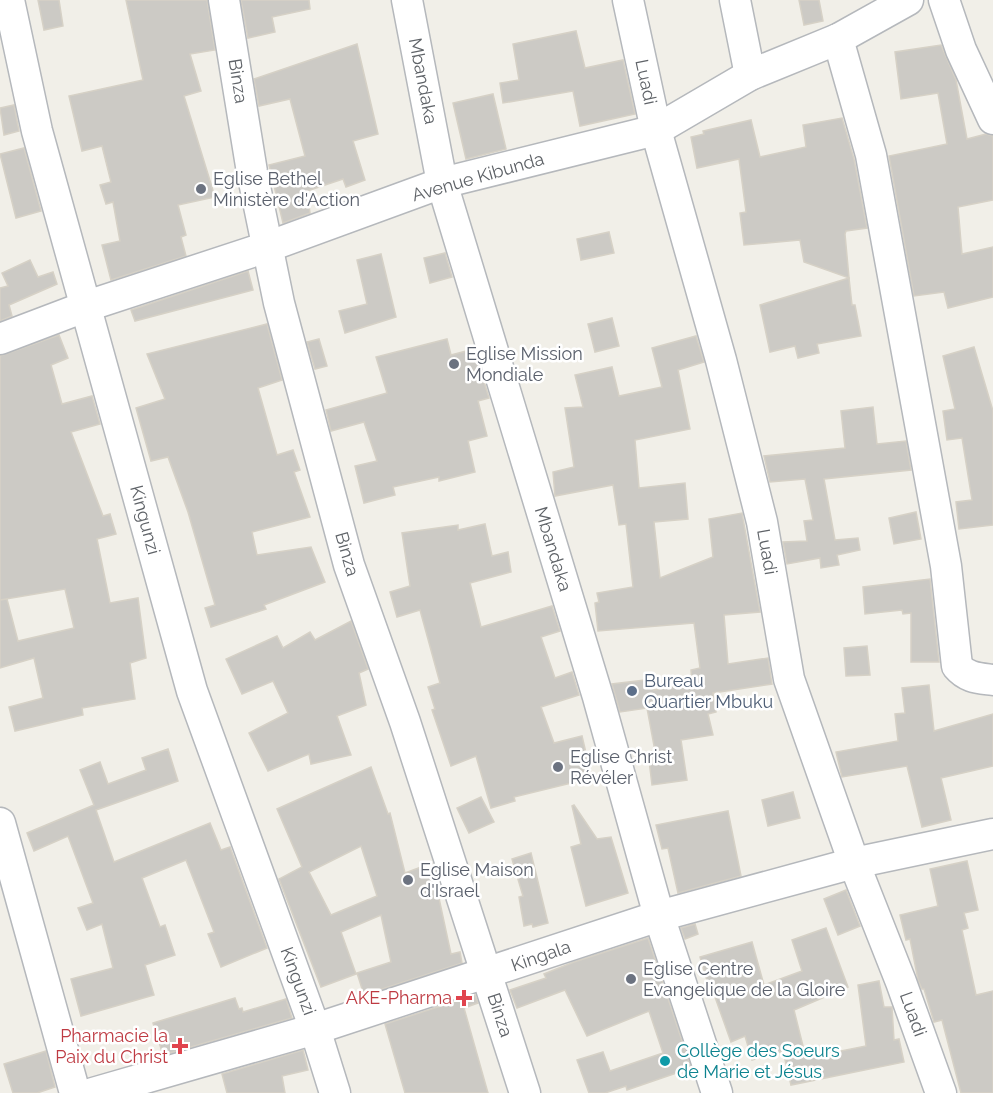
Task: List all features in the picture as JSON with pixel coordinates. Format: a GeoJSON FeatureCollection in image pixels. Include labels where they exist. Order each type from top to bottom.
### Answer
{"type":"FeatureCollection","features":[{"type":"Feature","properties":{"kind":"street","name":"Kingunzi"},"geometry":{"type":"LineString","coordinates":[[9,0],[38,131],[192,691],[315,1029],[335,1093]]}},
{"type":"Feature","properties":{"kind":"street","name":"Binza"},"geometry":{"type":"LineString","coordinates":[[224,0],[267,248],[349,566],[405,722],[525,1093]]}},
{"type":"Feature","properties":{"kind":"street","name":"Mbandaka"},"geometry":{"type":"LineString","coordinates":[[407,0],[442,183],[598,697],[659,916],[717,1093]]}},
{"type":"Feature","properties":{"kind":"street","name":"Luadi"},"geometry":{"type":"LineString","coordinates":[[628,0],[656,130],[721,360],[762,522],[789,679],[854,863],[901,982],[940,1093]]}},
{"type":"Feature","properties":{"kind":"street"},"geometry":{"type":"LineString","coordinates":[[735,0],[750,75]]}},
{"type":"Feature","properties":{"kind":"street","name":"Avenue Kibunda"},"geometry":{"type":"LineString","coordinates":[[0,339],[87,306],[267,248],[442,183],[656,130],[750,75],[838,39],[908,0]]}},
{"type":"Feature","properties":{"kind":"street"},"geometry":{"type":"LineString","coordinates":[[944,0],[961,50],[993,119]]}},
{"type":"Feature","properties":{"kind":"street"},"geometry":{"type":"LineString","coordinates":[[838,39],[873,165],[946,566],[957,666],[963,674],[993,680]]}},
{"type":"Feature","properties":{"kind":"street"},"geometry":{"type":"LineString","coordinates":[[0,823],[75,1093]]}},
{"type":"Feature","properties":{"kind":"street","name":"Kingala"},"geometry":{"type":"LineString","coordinates":[[93,1093],[315,1029],[659,916],[854,863],[993,834]]}},
{"type":"Feature","properties":{"kind":"building"},"geometry":{"type":"Polygon","coordinates":[[[38,0],[59,0],[63,26],[44,30],[38,0]]]}},
{"type":"Feature","properties":{"kind":"building"},"geometry":{"type":"Polygon","coordinates":[[[126,0],[207,0],[215,50],[190,54],[201,91],[184,96],[215,197],[178,205],[186,235],[181,237],[186,256],[111,280],[102,245],[120,241],[113,202],[106,204],[100,185],[111,182],[102,146],[82,151],[69,96],[143,80],[126,0]]]}},
{"type":"Feature","properties":{"kind":"building"},"geometry":{"type":"Polygon","coordinates":[[[241,0],[309,0],[310,9],[272,17],[275,32],[248,38],[241,0]]]}},
{"type":"Feature","properties":{"kind":"building"},"geometry":{"type":"Polygon","coordinates":[[[799,0],[819,0],[823,21],[804,25],[799,0]]]}},
{"type":"Feature","properties":{"kind":"building"},"geometry":{"type":"Polygon","coordinates":[[[576,31],[585,68],[623,60],[635,114],[580,126],[573,91],[503,103],[500,83],[519,80],[513,44],[576,31]]]}},
{"type":"Feature","properties":{"kind":"building"},"geometry":{"type":"Polygon","coordinates":[[[357,44],[378,134],[353,141],[365,180],[346,187],[343,179],[307,191],[310,213],[283,223],[269,165],[305,156],[290,99],[259,106],[254,79],[357,44]]]}},
{"type":"Feature","properties":{"kind":"building"},"geometry":{"type":"Polygon","coordinates":[[[941,45],[956,80],[967,139],[986,134],[993,136],[993,200],[958,207],[962,254],[993,247],[993,297],[948,308],[944,292],[914,296],[889,156],[947,144],[938,93],[901,99],[895,52],[941,45]]]}},
{"type":"Feature","properties":{"kind":"building"},"geometry":{"type":"Polygon","coordinates":[[[493,94],[506,149],[466,159],[453,103],[493,94]]]}},
{"type":"Feature","properties":{"kind":"building"},"geometry":{"type":"Polygon","coordinates":[[[14,105],[19,131],[4,135],[0,108],[14,105]]]}},
{"type":"Feature","properties":{"kind":"building"},"geometry":{"type":"Polygon","coordinates":[[[842,118],[854,159],[867,228],[846,231],[849,278],[804,262],[800,240],[744,245],[740,213],[746,212],[739,159],[697,168],[691,137],[704,134],[703,131],[751,120],[760,157],[806,147],[803,125],[842,118]]]}},
{"type":"Feature","properties":{"kind":"building"},"geometry":{"type":"Polygon","coordinates":[[[24,148],[41,211],[16,218],[0,154],[24,148]]]}},
{"type":"Feature","properties":{"kind":"building"},"geometry":{"type":"Polygon","coordinates":[[[609,232],[614,253],[581,260],[577,239],[609,232]]]}},
{"type":"Feature","properties":{"kind":"building"},"geometry":{"type":"Polygon","coordinates":[[[445,253],[452,277],[430,283],[424,258],[445,253]]]}},
{"type":"Feature","properties":{"kind":"building"},"geometry":{"type":"Polygon","coordinates":[[[381,254],[396,317],[345,333],[339,311],[367,304],[357,260],[381,254]]]}},
{"type":"Feature","properties":{"kind":"building"},"geometry":{"type":"Polygon","coordinates":[[[30,260],[38,277],[53,272],[57,284],[9,305],[12,316],[0,321],[0,288],[8,286],[2,273],[30,260]]]}},
{"type":"Feature","properties":{"kind":"building"},"geometry":{"type":"Polygon","coordinates":[[[248,271],[253,290],[135,321],[131,310],[248,271]]]}},
{"type":"Feature","properties":{"kind":"building"},"geometry":{"type":"Polygon","coordinates":[[[849,278],[852,305],[855,305],[861,336],[817,344],[819,353],[798,358],[795,346],[770,352],[760,305],[849,278]]]}},
{"type":"Feature","properties":{"kind":"building"},"geometry":{"type":"Polygon","coordinates":[[[612,318],[619,346],[595,352],[588,324],[612,318]]]}},
{"type":"Feature","properties":{"kind":"building"},"geometry":{"type":"Polygon","coordinates":[[[267,324],[282,380],[258,388],[277,455],[293,450],[300,470],[294,472],[310,517],[252,532],[257,555],[311,547],[325,582],[264,605],[266,609],[211,627],[205,608],[215,605],[188,512],[168,457],[151,461],[136,408],[165,399],[147,354],[267,324]]]}},
{"type":"Feature","properties":{"kind":"building"},"geometry":{"type":"Polygon","coordinates":[[[59,335],[68,358],[51,365],[62,404],[92,396],[100,424],[71,432],[103,516],[110,514],[116,534],[97,539],[110,603],[138,598],[146,658],[130,663],[135,699],[82,708],[83,715],[15,731],[9,707],[43,698],[34,658],[0,668],[0,356],[59,335]],[[65,589],[0,600],[7,599],[18,641],[74,628],[65,589]]]}},
{"type":"Feature","properties":{"kind":"building"},"geometry":{"type":"Polygon","coordinates":[[[696,336],[704,362],[678,370],[690,429],[635,440],[639,488],[685,483],[688,519],[654,522],[660,578],[713,557],[709,519],[742,513],[760,612],[724,615],[728,664],[768,658],[772,684],[713,693],[716,712],[708,714],[713,735],[681,740],[687,780],[652,785],[648,752],[655,751],[647,708],[620,712],[612,684],[653,679],[654,690],[692,683],[691,670],[700,668],[694,623],[598,631],[595,603],[599,602],[597,593],[633,587],[626,524],[619,525],[613,485],[555,496],[553,472],[574,467],[565,408],[583,407],[575,375],[612,367],[619,396],[662,387],[652,348],[696,336]]]}},
{"type":"Feature","properties":{"kind":"building"},"geometry":{"type":"Polygon","coordinates":[[[319,339],[327,366],[315,369],[307,342],[319,339]]]}},
{"type":"Feature","properties":{"kind":"building"},"geometry":{"type":"Polygon","coordinates":[[[447,339],[451,355],[474,349],[489,398],[478,401],[487,436],[468,441],[475,472],[439,481],[439,477],[393,487],[395,495],[364,503],[355,466],[377,461],[364,422],[331,431],[326,410],[387,393],[376,357],[447,339]]]}},
{"type":"Feature","properties":{"kind":"building"},"geometry":{"type":"Polygon","coordinates":[[[974,347],[993,411],[993,525],[959,529],[956,502],[972,500],[962,438],[947,440],[943,411],[955,409],[943,356],[974,347]]]}},
{"type":"Feature","properties":{"kind":"building"},"geometry":{"type":"Polygon","coordinates":[[[873,407],[877,444],[906,441],[911,470],[824,479],[835,540],[858,538],[860,550],[837,555],[839,565],[821,568],[820,558],[787,564],[783,542],[807,541],[804,521],[813,520],[805,479],[770,482],[764,456],[845,448],[841,411],[873,407]]]}},
{"type":"Feature","properties":{"kind":"building"},"geometry":{"type":"Polygon","coordinates":[[[916,512],[921,539],[894,544],[889,518],[916,512]]]}},
{"type":"Feature","properties":{"kind":"building"},"geometry":{"type":"Polygon","coordinates":[[[485,524],[492,556],[508,552],[511,572],[470,583],[481,627],[552,606],[560,631],[541,637],[555,678],[572,672],[579,695],[541,707],[554,743],[582,736],[592,778],[514,797],[515,801],[491,808],[476,756],[451,766],[432,710],[435,709],[428,687],[440,683],[420,610],[397,617],[390,592],[410,586],[402,533],[458,525],[458,530],[485,524]]]}},
{"type":"Feature","properties":{"kind":"building"},"geometry":{"type":"Polygon","coordinates":[[[930,579],[939,662],[911,662],[911,613],[903,614],[902,610],[865,614],[863,587],[930,579]]]}},
{"type":"Feature","properties":{"kind":"building"},"geometry":{"type":"Polygon","coordinates":[[[351,621],[368,669],[359,673],[366,705],[337,716],[351,755],[311,764],[309,754],[268,771],[249,733],[288,713],[273,681],[242,694],[226,659],[277,636],[283,648],[310,632],[315,640],[351,621]]]}},
{"type":"Feature","properties":{"kind":"building"},"geometry":{"type":"Polygon","coordinates":[[[867,646],[870,675],[846,676],[844,648],[867,646]]]}},
{"type":"Feature","properties":{"kind":"building"},"geometry":{"type":"Polygon","coordinates":[[[929,685],[934,731],[993,714],[993,766],[941,778],[951,820],[922,827],[907,766],[842,777],[836,752],[898,741],[895,714],[905,713],[902,688],[929,685]]]}},
{"type":"Feature","properties":{"kind":"building"},"geometry":{"type":"Polygon","coordinates":[[[168,749],[178,781],[96,810],[114,862],[210,823],[221,850],[230,847],[267,948],[221,967],[208,934],[214,932],[186,860],[142,878],[160,927],[165,925],[175,955],[145,965],[154,995],[81,1016],[71,979],[113,968],[102,924],[87,930],[78,908],[93,903],[68,836],[34,851],[27,833],[94,805],[80,770],[100,762],[108,784],[146,770],[142,758],[168,749]]]}},
{"type":"Feature","properties":{"kind":"building"},"geometry":{"type":"Polygon","coordinates":[[[371,767],[388,814],[390,813],[405,873],[432,863],[441,888],[437,889],[451,954],[460,952],[462,963],[364,995],[357,973],[391,962],[381,915],[341,932],[356,974],[321,987],[279,879],[302,867],[277,809],[371,767]],[[361,846],[309,872],[331,915],[377,896],[361,846]]]}},
{"type":"Feature","properties":{"kind":"building"},"geometry":{"type":"Polygon","coordinates":[[[793,792],[800,818],[768,826],[762,800],[793,792]]]}},
{"type":"Feature","properties":{"kind":"building"},"geometry":{"type":"Polygon","coordinates":[[[481,797],[494,822],[469,833],[457,808],[481,797]]]}},
{"type":"Feature","properties":{"kind":"building"},"geometry":{"type":"Polygon","coordinates":[[[574,805],[597,839],[611,837],[628,893],[586,906],[571,847],[581,844],[572,806],[574,805]]]}},
{"type":"Feature","properties":{"kind":"building"},"geometry":{"type":"Polygon","coordinates":[[[728,811],[741,876],[678,893],[668,848],[662,849],[656,825],[728,811]]]}},
{"type":"Feature","properties":{"kind":"building"},"geometry":{"type":"Polygon","coordinates":[[[531,853],[548,923],[533,927],[532,924],[524,926],[519,897],[523,896],[512,859],[531,853]]]}},
{"type":"Feature","properties":{"kind":"building"},"geometry":{"type":"Polygon","coordinates":[[[967,861],[978,910],[964,913],[968,928],[962,930],[976,995],[993,991],[993,1093],[961,1093],[942,1020],[934,1022],[924,989],[918,980],[910,939],[906,940],[900,915],[938,906],[930,869],[967,861]]]}},
{"type":"Feature","properties":{"kind":"building"},"geometry":{"type":"Polygon","coordinates":[[[846,890],[860,926],[838,935],[824,899],[846,890]]]}},
{"type":"Feature","properties":{"kind":"building"},"geometry":{"type":"Polygon","coordinates":[[[695,924],[698,934],[685,939],[681,928],[695,924]]]}},
{"type":"Feature","properties":{"kind":"building"},"geometry":{"type":"Polygon","coordinates":[[[826,928],[848,987],[794,1010],[806,1058],[866,1046],[858,985],[879,981],[884,1007],[892,1007],[894,1040],[899,1039],[904,1062],[791,1085],[783,1051],[752,1060],[745,1036],[731,1042],[700,957],[752,942],[764,985],[802,971],[792,940],[826,928]]]}},
{"type":"Feature","properties":{"kind":"building"},"geometry":{"type":"Polygon","coordinates":[[[648,938],[691,1068],[627,1090],[626,1086],[605,1093],[589,1093],[577,1060],[603,1052],[610,1071],[663,1053],[649,1011],[587,1036],[565,990],[517,1008],[510,990],[546,978],[544,974],[574,962],[648,938]]]}},
{"type":"Feature","properties":{"kind":"building"},"geometry":{"type":"Polygon","coordinates":[[[475,995],[478,1003],[464,1008],[488,1093],[405,1093],[385,1024],[475,995]]]}},
{"type":"Feature","properties":{"kind":"building"},"geometry":{"type":"Polygon","coordinates":[[[235,998],[239,1009],[242,1008],[243,1012],[286,999],[292,1018],[163,1055],[153,1023],[235,998]]]}},
{"type":"Feature","properties":{"kind":"building"},"geometry":{"type":"Polygon","coordinates":[[[303,1050],[308,1070],[282,1076],[285,1093],[227,1093],[222,1074],[303,1050]]]}},
{"type":"Feature","properties":{"kind":"building"},"geometry":{"type":"Polygon","coordinates":[[[46,1051],[55,1087],[37,1093],[13,1093],[4,1064],[46,1051]]]}},
{"type":"Feature","properties":{"kind":"place","name":"Eglise Bethel Ministère d'Action"},"geometry":{"type":"Point","coordinates":[201,189]}},
{"type":"Feature","properties":{"kind":"place","name":"Eglise Mission Mondiale"},"geometry":{"type":"Point","coordinates":[454,364]}},
{"type":"Feature","properties":{"kind":"place","name":"Bureau Quartier Mbuku"},"geometry":{"type":"Point","coordinates":[632,691]}},
{"type":"Feature","properties":{"kind":"place","name":"Eglise Christ Révéler"},"geometry":{"type":"Point","coordinates":[558,767]}},
{"type":"Feature","properties":{"kind":"place","name":"Eglise Maison d'Israel"},"geometry":{"type":"Point","coordinates":[408,880]}},
{"type":"Feature","properties":{"kind":"place","name":"Eglise Centre Evangelique de la Gloire"},"geometry":{"type":"Point","coordinates":[631,979]}},
{"type":"Feature","properties":{"kind":"place","name":"AKE-Pharma"},"geometry":{"type":"Point","coordinates":[464,998]}},
{"type":"Feature","properties":{"kind":"place","name":"Pharmacie la Paix du Christ"},"geometry":{"type":"Point","coordinates":[180,1046]}},
{"type":"Feature","properties":{"kind":"place","name":"Collège des Soeurs de Marie et Jésus"},"geometry":{"type":"Point","coordinates":[665,1061]}}]}
